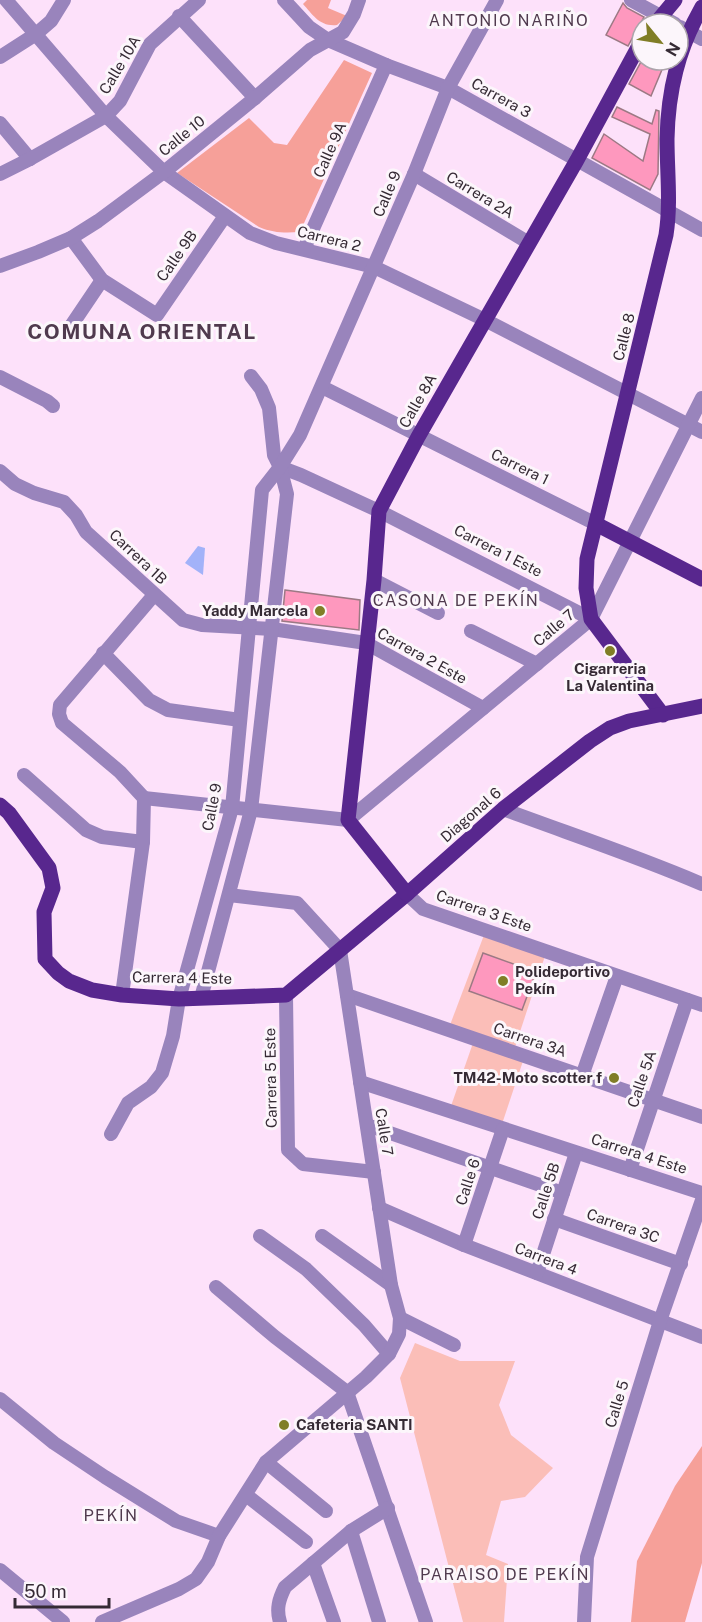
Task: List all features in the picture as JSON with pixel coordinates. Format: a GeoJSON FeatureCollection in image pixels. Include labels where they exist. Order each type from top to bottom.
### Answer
{"type":"FeatureCollection","features":[{"type":"Feature","properties":{"kind":"main road"},"geometry":{"type":"LineString","coordinates":[[665,12],[675,0]]}},
{"type":"Feature","properties":{"kind":"main road","name":"Calle 8"},"geometry":{"type":"LineString","coordinates":[[690,24],[702,7]]}},
{"type":"Feature","properties":{"kind":"main road","name":"Calle 8A"},"geometry":{"type":"LineString","coordinates":[[348,820],[380,511],[418,436],[577,160],[630,62]]}},
{"type":"Feature","properties":{"kind":"main road","name":"Calle 8"},"geometry":{"type":"LineString","coordinates":[[591,619],[586,588],[587,559],[670,212],[667,140],[670,96],[675,72]]}},
{"type":"Feature","properties":{"kind":"main road","name":"Carrera 1"},"geometry":{"type":"LineString","coordinates":[[596,524],[702,579]]}},
{"type":"Feature","properties":{"kind":"main road","name":"Carrera 1 Este"},"geometry":{"type":"LineString","coordinates":[[591,619],[663,715]]}},
{"type":"Feature","properties":{"kind":"main road","name":"Diagonal 6"},"geometry":{"type":"LineString","coordinates":[[286,995],[407,894],[503,809],[590,741],[610,728],[629,721],[702,706]]}},
{"type":"Feature","properties":{"kind":"main road","name":"Carrera 4 Este"},"geometry":{"type":"LineString","coordinates":[[0,805],[9,813],[49,868],[53,888],[44,912],[45,959],[69,981],[92,990],[122,995],[179,999],[286,995]]}},
{"type":"Feature","properties":{"kind":"main road","name":"Carrera 3 Este"},"geometry":{"type":"LineString","coordinates":[[348,820],[407,894]]}},
{"type":"Feature","properties":{"kind":"street","name":"Carrera 2"},"geometry":{"type":"LineString","coordinates":[[6,0],[106,116],[164,172],[250,233],[276,243],[374,267],[485,320],[702,432]]}},
{"type":"Feature","properties":{"kind":"street"},"geometry":{"type":"LineString","coordinates":[[0,57],[36,34],[51,21],[64,0]]}},
{"type":"Feature","properties":{"kind":"street","name":"Calle 10A"},"geometry":{"type":"LineString","coordinates":[[0,174],[106,116],[120,100],[150,44],[199,0]]}},
{"type":"Feature","properties":{"kind":"street","name":"Carrera 3"},"geometry":{"type":"LineString","coordinates":[[284,0],[309,27],[328,40],[448,88],[702,230]]}},
{"type":"Feature","properties":{"kind":"street","name":"Calle 10"},"geometry":{"type":"LineString","coordinates":[[0,266],[71,238],[98,221],[164,172],[310,50],[343,32],[359,0]]}},
{"type":"Feature","properties":{"kind":"street","name":"Calle 9"},"geometry":{"type":"LineString","coordinates":[[111,1134],[128,1103],[151,1087],[162,1073],[173,1036],[179,999],[232,808],[262,490],[300,435],[414,174],[448,88],[497,0]]}},
{"type":"Feature","properties":{"kind":"street"},"geometry":{"type":"LineString","coordinates":[[631,0],[647,12]]}},
{"type":"Feature","properties":{"kind":"street"},"geometry":{"type":"LineString","coordinates":[[179,16],[255,98]]}},
{"type":"Feature","properties":{"kind":"street","name":"Calle 9A"},"geometry":{"type":"LineString","coordinates":[[304,249],[386,65]]}},
{"type":"Feature","properties":{"kind":"street"},"geometry":{"type":"LineString","coordinates":[[0,123],[30,159]]}},
{"type":"Feature","properties":{"kind":"street","name":"Carrera 2A"},"geometry":{"type":"LineString","coordinates":[[414,174],[529,243]]}},
{"type":"Feature","properties":{"kind":"street","name":"Calle 9B"},"geometry":{"type":"LineString","coordinates":[[102,280],[157,315],[225,216]]}},
{"type":"Feature","properties":{"kind":"street"},"geometry":{"type":"LineString","coordinates":[[71,238],[102,280],[71,326]]}},
{"type":"Feature","properties":{"kind":"street"},"geometry":{"type":"LineString","coordinates":[[201,998],[252,810],[287,494],[280,467],[274,455],[269,408],[261,389],[251,376]]}},
{"type":"Feature","properties":{"kind":"street"},"geometry":{"type":"LineString","coordinates":[[0,377],[53,406]]}},
{"type":"Feature","properties":{"kind":"street","name":"Carrera 1"},"geometry":{"type":"LineString","coordinates":[[322,387],[596,524]]}},
{"type":"Feature","properties":{"kind":"street","name":"Calle 7"},"geometry":{"type":"LineString","coordinates":[[348,820],[591,619],[702,398]]}},
{"type":"Feature","properties":{"kind":"street","name":"Carrera 1 Este"},"geometry":{"type":"LineString","coordinates":[[280,467],[380,511],[591,619]]}},
{"type":"Feature","properties":{"kind":"street","name":"Carrera 1B"},"geometry":{"type":"LineString","coordinates":[[0,471],[15,484],[34,493],[64,502],[76,515],[86,532],[183,620],[202,626],[272,629]]}},
{"type":"Feature","properties":{"kind":"street"},"geometry":{"type":"LineString","coordinates":[[374,580],[438,613]]}},
{"type":"Feature","properties":{"kind":"street"},"geometry":{"type":"LineString","coordinates":[[154,595],[60,705],[59,714],[62,723],[120,772],[144,798],[348,820]]}},
{"type":"Feature","properties":{"kind":"street","name":"Carrera 2 Este"},"geometry":{"type":"LineString","coordinates":[[272,629],[366,643],[483,708]]}},
{"type":"Feature","properties":{"kind":"street"},"geometry":{"type":"LineString","coordinates":[[471,631],[537,664]]}},
{"type":"Feature","properties":{"kind":"street"},"geometry":{"type":"LineString","coordinates":[[103,654],[149,700],[168,710],[240,720]]}},
{"type":"Feature","properties":{"kind":"street"},"geometry":{"type":"LineString","coordinates":[[24,775],[86,830],[102,837],[143,842]]}},
{"type":"Feature","properties":{"kind":"street"},"geometry":{"type":"LineString","coordinates":[[122,995],[143,842],[144,798]]}},
{"type":"Feature","properties":{"kind":"street"},"geometry":{"type":"LineString","coordinates":[[503,809],[611,850],[651,862],[702,884]]}},
{"type":"Feature","properties":{"kind":"street","name":"Carrera 3 Este"},"geometry":{"type":"LineString","coordinates":[[407,894],[423,909],[702,1005]]}},
{"type":"Feature","properties":{"kind":"street"},"geometry":{"type":"LineString","coordinates":[[229,895],[297,903],[339,950]]}},
{"type":"Feature","properties":{"kind":"street","name":"Calle 7"},"geometry":{"type":"LineString","coordinates":[[339,950],[391,1285],[400,1318]]}},
{"type":"Feature","properties":{"kind":"street"},"geometry":{"type":"LineString","coordinates":[[582,1076],[617,976]]}},
{"type":"Feature","properties":{"kind":"street","name":"Carrera 5 Este"},"geometry":{"type":"LineString","coordinates":[[286,995],[288,1150],[295,1159],[303,1164],[374,1172]]}},
{"type":"Feature","properties":{"kind":"street","name":"Carrera 3A"},"geometry":{"type":"LineString","coordinates":[[346,995],[702,1117]]}},
{"type":"Feature","properties":{"kind":"street","name":"Calle 5A"},"geometry":{"type":"LineString","coordinates":[[630,1170],[687,1000]]}},
{"type":"Feature","properties":{"kind":"street","name":"Carrera 4 Este"},"geometry":{"type":"LineString","coordinates":[[360,1082],[702,1193]]}},
{"type":"Feature","properties":{"kind":"street"},"geometry":{"type":"LineString","coordinates":[[367,1125],[563,1193]]}},
{"type":"Feature","properties":{"kind":"street","name":"Calle 6"},"geometry":{"type":"LineString","coordinates":[[464,1245],[503,1129]]}},
{"type":"Feature","properties":{"kind":"street","name":"Calle 5B"},"geometry":{"type":"LineString","coordinates":[[537,1273],[576,1153]]}},
{"type":"Feature","properties":{"kind":"street","name":"Calle 5"},"geometry":{"type":"LineString","coordinates":[[584,1622],[587,1557],[660,1321],[681,1264],[696,1238],[702,1200]]}},
{"type":"Feature","properties":{"kind":"street","name":"Carrera 4"},"geometry":{"type":"LineString","coordinates":[[379,1208],[464,1245],[702,1337]]}},
{"type":"Feature","properties":{"kind":"street","name":"Carrera 3C"},"geometry":{"type":"LineString","coordinates":[[554,1219],[681,1264]]}},
{"type":"Feature","properties":{"kind":"street"},"geometry":{"type":"LineString","coordinates":[[260,1236],[306,1269],[389,1354]]}},
{"type":"Feature","properties":{"kind":"street"},"geometry":{"type":"LineString","coordinates":[[322,1236],[391,1285]]}},
{"type":"Feature","properties":{"kind":"street"},"geometry":{"type":"LineString","coordinates":[[216,1287],[275,1337],[347,1392],[426,1622]]}},
{"type":"Feature","properties":{"kind":"street"},"geometry":{"type":"LineString","coordinates":[[102,1622],[179,1589],[196,1579],[208,1563],[219,1536],[266,1462],[389,1354],[399,1334],[400,1318],[454,1346]]}},
{"type":"Feature","properties":{"kind":"street"},"geometry":{"type":"LineString","coordinates":[[0,1399],[54,1443],[176,1521],[219,1536]]}},
{"type":"Feature","properties":{"kind":"street"},"geometry":{"type":"LineString","coordinates":[[266,1462],[326,1510]]}},
{"type":"Feature","properties":{"kind":"street"},"geometry":{"type":"LineString","coordinates":[[246,1495],[306,1542]]}},
{"type":"Feature","properties":{"kind":"street"},"geometry":{"type":"LineString","coordinates":[[280,1622],[277,1613],[278,1606],[285,1587],[351,1531],[388,1508]]}},
{"type":"Feature","properties":{"kind":"street"},"geometry":{"type":"LineString","coordinates":[[351,1531],[380,1622]]}},
{"type":"Feature","properties":{"kind":"street"},"geometry":{"type":"LineString","coordinates":[[313,1563],[334,1622]]}},
{"type":"Feature","properties":{"kind":"street"},"geometry":{"type":"LineString","coordinates":[[0,1570],[63,1622]]}},
{"type":"Feature","properties":{"kind":"shaded area"},"geometry":{"type":"Polygon","coordinates":[[[307,0],[331,0],[328,8],[347,16],[337,25],[321,22],[303,4],[307,0]]]}},
{"type":"Feature","properties":{"kind":"shaded area"},"geometry":{"type":"Polygon","coordinates":[[[344,60],[372,73],[300,232],[279,232],[259,227],[177,173],[249,118],[274,143],[287,145],[344,60]]]}},
{"type":"Feature","properties":{"kind":"shaded area"},"geometry":{"type":"Polygon","coordinates":[[[484,935],[545,956],[515,1047],[450,1025],[484,935]]]}},
{"type":"Feature","properties":{"kind":"shaded area"},"geometry":{"type":"Polygon","coordinates":[[[473,1043],[523,1061],[502,1124],[451,1106],[473,1043]]]}},
{"type":"Feature","properties":{"kind":"shaded area"},"geometry":{"type":"Polygon","coordinates":[[[415,1343],[460,1361],[515,1361],[499,1405],[511,1435],[553,1468],[525,1497],[501,1501],[486,1555],[508,1564],[504,1622],[463,1622],[400,1378],[415,1343]]]}},
{"type":"Feature","properties":{"kind":"shaded area"},"geometry":{"type":"Polygon","coordinates":[[[702,1446],[702,1563],[685,1622],[631,1622],[637,1561],[675,1486],[702,1446]]]}},
{"type":"Feature","properties":{"kind":"water"},"geometry":{"type":"Polygon","coordinates":[[[198,546],[205,548],[203,575],[185,563],[198,546]]]}},
{"type":"Feature","properties":{"kind":"building"},"geometry":{"type":"Polygon","coordinates":[[[623,3],[635,12],[630,12],[628,46],[606,35],[623,3]]]}},
{"type":"Feature","properties":{"kind":"building"},"geometry":{"type":"Polygon","coordinates":[[[636,72],[661,72],[651,96],[629,84],[636,72]]]}},
{"type":"Feature","properties":{"kind":"building"},"geometry":{"type":"Polygon","coordinates":[[[617,107],[652,124],[656,110],[659,111],[658,174],[650,190],[592,158],[604,134],[643,161],[650,134],[612,117],[617,107]]]}},
{"type":"Feature","properties":{"kind":"building","name":"Yaddy Marcela"},"geometry":{"type":"Polygon","coordinates":[[[285,590],[360,600],[359,630],[282,621],[285,590]]]}},
{"type":"Feature","properties":{"kind":"building","name":"Polideportivo Pekín"},"geometry":{"type":"Polygon","coordinates":[[[483,953],[536,972],[522,1010],[469,991],[483,953]]]}},
{"type":"Feature","properties":{"kind":"place","name":"Yaddy Marcela"},"geometry":{"type":"Point","coordinates":[320,611]}},
{"type":"Feature","properties":{"kind":"place","name":"Cigarreria La Valentina"},"geometry":{"type":"Point","coordinates":[610,651]}},
{"type":"Feature","properties":{"kind":"place","name":"Polideportivo Pekín"},"geometry":{"type":"Point","coordinates":[503,981]}},
{"type":"Feature","properties":{"kind":"place","name":"TM42-Moto scotter f"},"geometry":{"type":"Point","coordinates":[614,1078]}},
{"type":"Feature","properties":{"kind":"place","name":"Cafeteria SANTI"},"geometry":{"type":"Point","coordinates":[284,1425]}},
{"type":"Feature","properties":{"kind":"district","name":"ANTONIO NARIÑO"},"geometry":{"type":"Point","coordinates":[509,20]}},
{"type":"Feature","properties":{"kind":"district","name":"COMUNA ORIENTAL"},"geometry":{"type":"Point","coordinates":[142,332]}},
{"type":"Feature","properties":{"kind":"district","name":"CASONA DE PEKÍN"},"geometry":{"type":"Point","coordinates":[456,600]}},
{"type":"Feature","properties":{"kind":"district","name":"PEKÍN"},"geometry":{"type":"Point","coordinates":[111,1515]}},
{"type":"Feature","properties":{"kind":"district","name":"PARAISO DE PEKÍN"},"geometry":{"type":"Point","coordinates":[505,1574]}}]}
